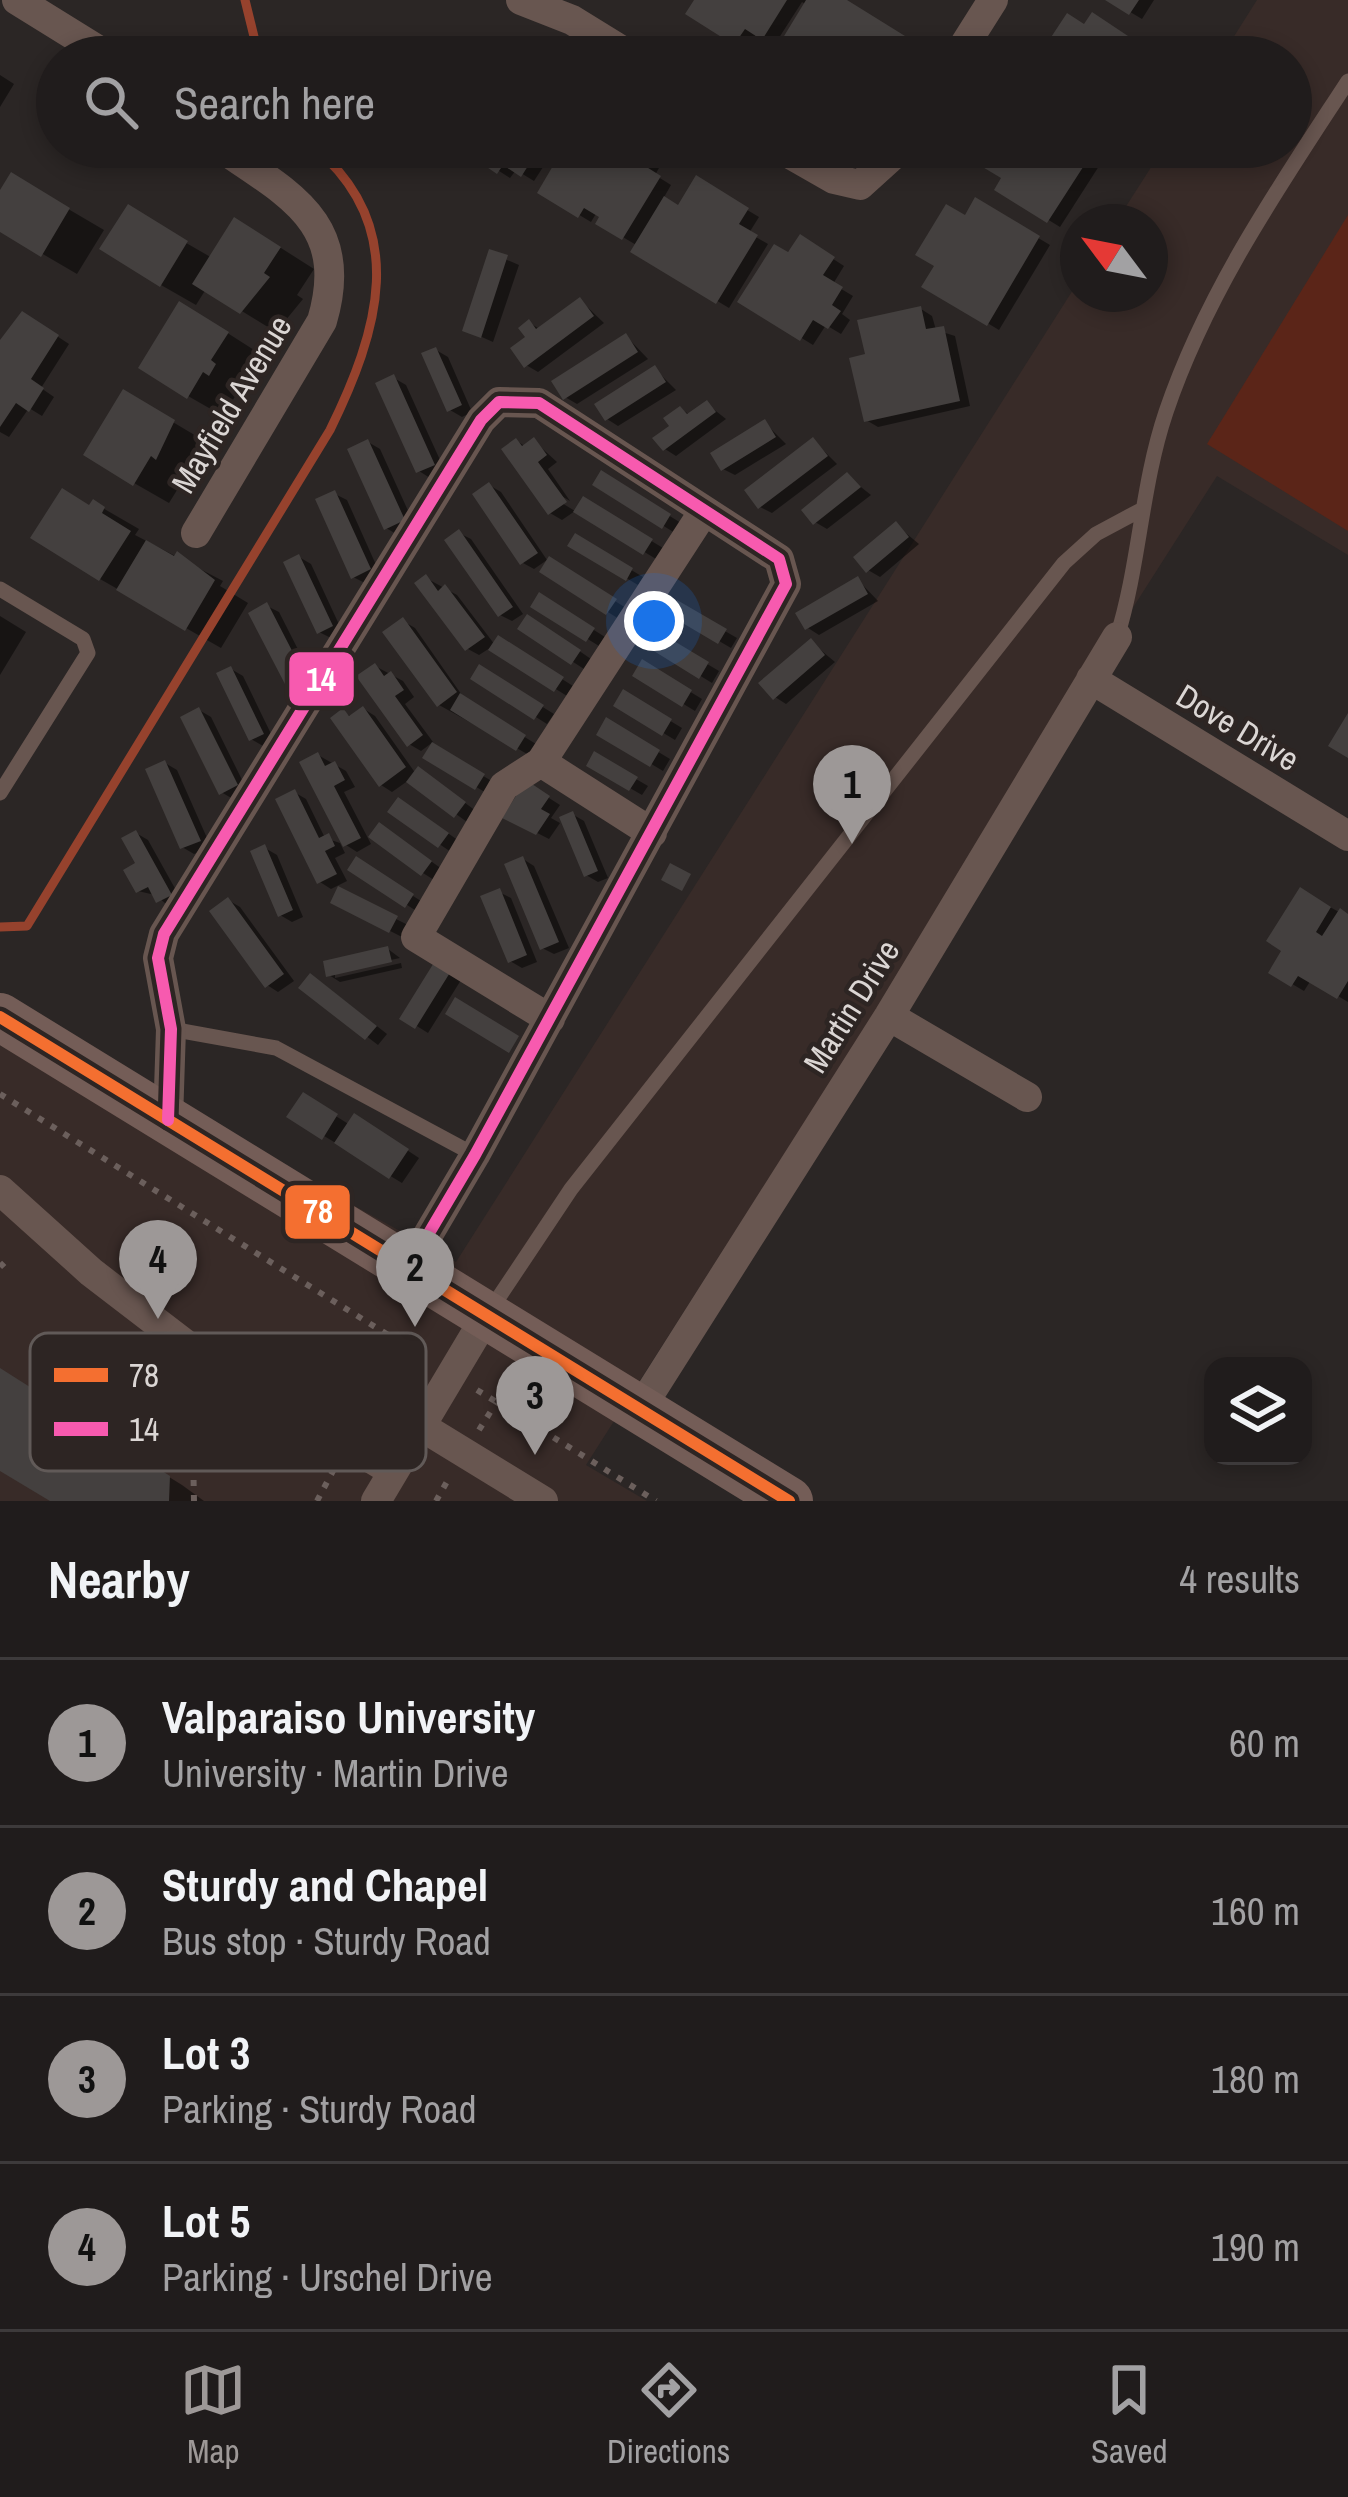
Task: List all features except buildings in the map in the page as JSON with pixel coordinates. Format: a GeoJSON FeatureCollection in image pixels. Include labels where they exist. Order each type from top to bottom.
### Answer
{"type":"FeatureCollection","features":[{"type":"Feature","properties":{"kind":"main road"},"geometry":{"type":"LineString","coordinates":[[0,1017],[789,1501]]}},
{"type":"Feature","properties":{"kind":"street"},"geometry":{"type":"LineString","coordinates":[[17,0],[75,36]]}},
{"type":"Feature","properties":{"kind":"street"},"geometry":{"type":"LineString","coordinates":[[521,0],[598,36]]}},
{"type":"Feature","properties":{"kind":"street"},"geometry":{"type":"LineString","coordinates":[[970,36],[993,0]]}},
{"type":"Feature","properties":{"kind":"street","name":"Mayfield Avenue"},"geometry":{"type":"LineString","coordinates":[[196,533],[322,321],[331,292],[332,261],[297,199],[251,168]]}},
{"type":"Feature","properties":{"kind":"street"},"geometry":{"type":"LineString","coordinates":[[815,168],[860,185],[879,168]]}},
{"type":"Feature","properties":{"kind":"street"},"geometry":{"type":"LineString","coordinates":[[168,1120],[171,1029],[158,958],[164,934],[481,420],[499,402],[538,404],[778,559],[786,584],[476,1155],[409,1267]]}},
{"type":"Feature","properties":{"kind":"street"},"geometry":{"type":"LineString","coordinates":[[550,1019],[416,937],[505,786],[541,761],[704,511]]}},
{"type":"Feature","properties":{"kind":"street","name":"Martin Drive"},"geometry":{"type":"LineString","coordinates":[[640,1409],[889,1016],[1117,637]]}},
{"type":"Feature","properties":{"kind":"street","name":"Dove Drive"},"geometry":{"type":"LineString","coordinates":[[1091,679],[1348,836]]}},
{"type":"Feature","properties":{"kind":"street"},"geometry":{"type":"LineString","coordinates":[[541,761],[652,833]]}},
{"type":"Feature","properties":{"kind":"street"},"geometry":{"type":"LineString","coordinates":[[889,1016],[1027,1097]]}},
{"type":"Feature","properties":{"kind":"street"},"geometry":{"type":"LineString","coordinates":[[0,1190],[91,1272],[175,1333]]}},
{"type":"Feature","properties":{"kind":"street"},"geometry":{"type":"LineString","coordinates":[[426,1414],[487,1315]]}},
{"type":"Feature","properties":{"kind":"street"},"geometry":{"type":"LineString","coordinates":[[426,1429],[543,1501]]}},
{"type":"Feature","properties":{"kind":"street"},"geometry":{"type":"LineString","coordinates":[[376,1501],[392,1471]]}},
{"type":"Feature","properties":{"kind":"lane"},"geometry":{"type":"LineString","coordinates":[[1312,139],[1348,81]]}},
{"type":"Feature","properties":{"kind":"lane"},"geometry":{"type":"LineString","coordinates":[[1117,637],[1137,572],[1139,511],[1165,414],[1202,317],[1294,168]]}},
{"type":"Feature","properties":{"kind":"lane"},"geometry":{"type":"LineString","coordinates":[[487,1315],[571,1189],[1064,563],[1096,534],[1139,511]]}},
{"type":"Feature","properties":{"kind":"lane"},"geometry":{"type":"LineString","coordinates":[[0,589],[83,639],[88,653],[0,793]]}},
{"type":"Feature","properties":{"kind":"lane"},"geometry":{"type":"LineString","coordinates":[[171,1029],[276,1048],[476,1155]]}},
{"type":"Feature","properties":{"kind":"path"},"geometry":{"type":"LineString","coordinates":[[0,1094],[383,1333]]}},
{"type":"Feature","properties":{"kind":"path"},"geometry":{"type":"LineString","coordinates":[[473,1439],[496,1402],[656,1501]]}},
{"type":"Feature","properties":{"kind":"path"},"geometry":{"type":"LineString","coordinates":[[193,1471],[194,1501]]}},
{"type":"Feature","properties":{"kind":"path"},"geometry":{"type":"LineString","coordinates":[[436,1501],[452,1473]]}},
{"type":"Feature","properties":{"kind":"shaded area"},"geometry":{"type":"Polygon","coordinates":[[[1257,0],[1348,0],[1348,555],[1217,476],[586,1465],[647,1501],[0,1501],[0,1010],[456,1262],[1060,310],[1168,312],[1168,204],[1128,204],[1151,168],[1312,168],[1312,36],[1234,36],[1257,0]]]}},
{"type":"Feature","properties":{"kind":"shaded area"},"geometry":{"type":"Polygon","coordinates":[[[1348,215],[1348,531],[1207,444],[1348,215]]]}},
{"type":"Feature","properties":{"kind":"waterway"},"geometry":{"type":"LineString","coordinates":[[245,0],[254,36]]}},
{"type":"Feature","properties":{"kind":"waterway"},"geometry":{"type":"LineString","coordinates":[[0,927],[27,926],[330,430],[347,393],[372,319],[376,282],[374,246],[364,212],[335,168]]}},
{"type":"Feature","properties":{"kind":"transit line","name":"14"},"geometry":{"type":"LineString","coordinates":[[168,1120],[171,1029],[158,958],[164,934],[481,420],[499,402],[539,403],[779,559],[786,584],[475,1155],[409,1267]]}},
{"type":"Feature","properties":{"kind":"transit line","name":"78"},"geometry":{"type":"LineString","coordinates":[[0,1017],[789,1501]]}},
{"type":"Feature","properties":{"kind":"place","name":"Valparaiso University"},"geometry":{"type":"Point","coordinates":[852,844]}},
{"type":"Feature","properties":{"kind":"place","name":"Lot 5"},"geometry":{"type":"Point","coordinates":[158,1319]}},
{"type":"Feature","properties":{"kind":"place","name":"Sturdy and Chapel"},"geometry":{"type":"Point","coordinates":[415,1327]}},
{"type":"Feature","properties":{"kind":"place","name":"Lot 3"},"geometry":{"type":"Point","coordinates":[535,1455]}}]}
